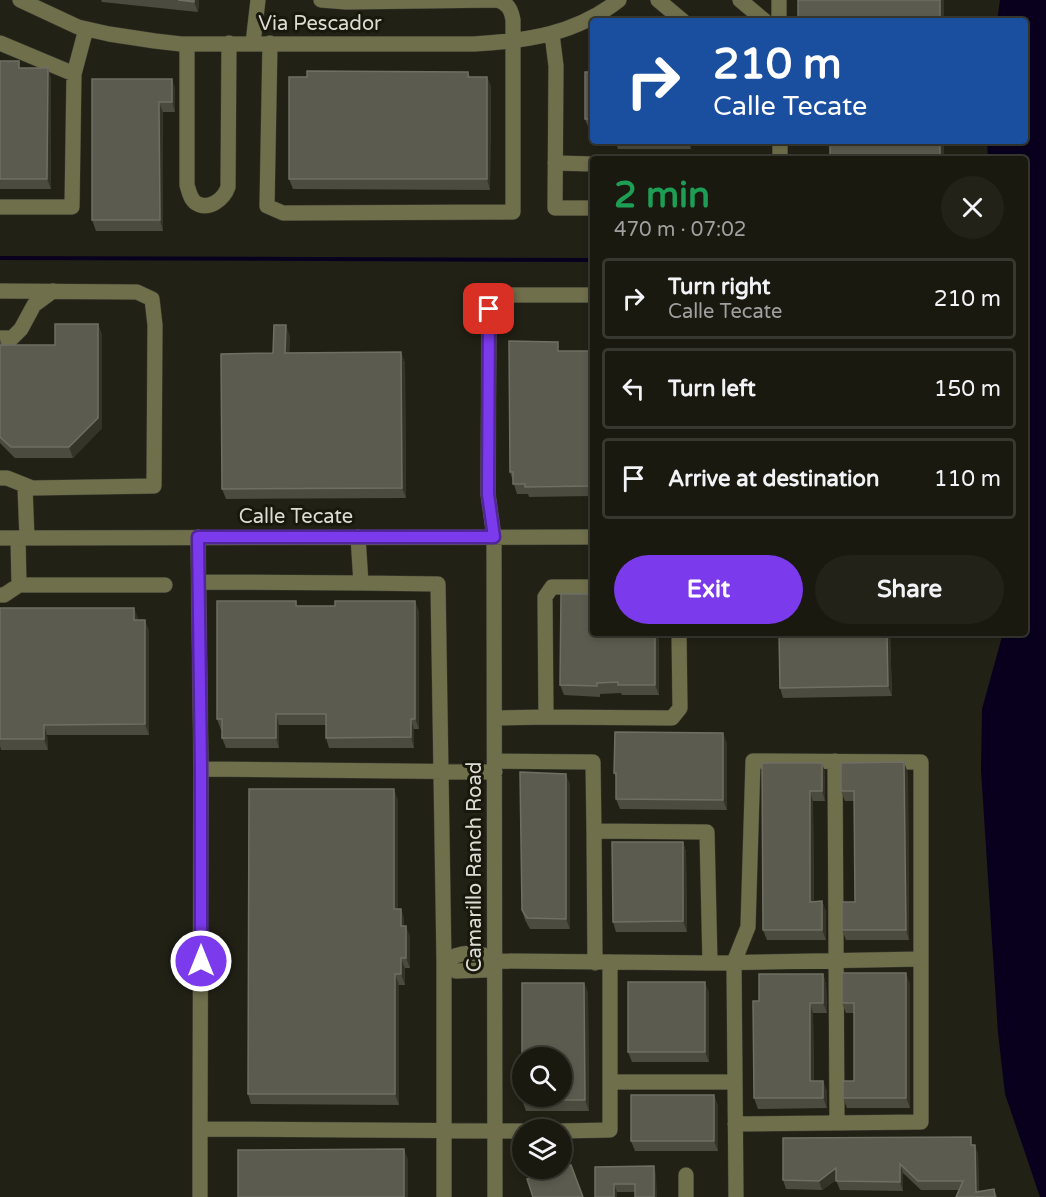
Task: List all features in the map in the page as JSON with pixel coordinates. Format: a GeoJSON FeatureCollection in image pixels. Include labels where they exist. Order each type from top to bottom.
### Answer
{"type":"FeatureCollection","features":[{"type":"Feature","properties":{"kind":"street","name":"Via Pescador"},"geometry":{"type":"LineString","coordinates":[[20,0],[60,20],[86,29],[143,40],[187,44],[474,44],[513,41],[552,34],[590,20]]}},
{"type":"Feature","properties":{"kind":"street"},"geometry":{"type":"LineString","coordinates":[[253,44],[258,0]]}},
{"type":"Feature","properties":{"kind":"street"},"geometry":{"type":"LineString","coordinates":[[270,44],[267,206],[283,213],[513,212],[513,41],[511,11],[506,3],[498,0],[321,0]]}},
{"type":"Feature","properties":{"kind":"street","name":"Via Pescador"},"geometry":{"type":"LineString","coordinates":[[593,18],[619,0]]}},
{"type":"Feature","properties":{"kind":"street"},"geometry":{"type":"LineString","coordinates":[[658,0],[679,18]]}},
{"type":"Feature","properties":{"kind":"street"},"geometry":{"type":"LineString","coordinates":[[740,0],[761,18]]}},
{"type":"Feature","properties":{"kind":"street"},"geometry":{"type":"LineString","coordinates":[[779,0],[779,18]]}},
{"type":"Feature","properties":{"kind":"street"},"geometry":{"type":"LineString","coordinates":[[0,207],[72,207],[74,74],[86,29]]}},
{"type":"Feature","properties":{"kind":"street"},"geometry":{"type":"LineString","coordinates":[[552,34],[556,66],[555,207],[590,208]]}},
{"type":"Feature","properties":{"kind":"street"},"geometry":{"type":"LineString","coordinates":[[0,43],[74,74]]}},
{"type":"Feature","properties":{"kind":"street"},"geometry":{"type":"LineString","coordinates":[[187,44],[187,185],[189,195],[196,203],[206,205],[217,202],[225,196],[228,187],[229,44]]}},
{"type":"Feature","properties":{"kind":"street"},"geometry":{"type":"LineString","coordinates":[[555,163],[590,164]]}},
{"type":"Feature","properties":{"kind":"street"},"geometry":{"type":"LineString","coordinates":[[0,291],[138,292],[152,299],[155,325],[154,486],[25,487],[7,478],[0,478]]}},
{"type":"Feature","properties":{"kind":"street"},"geometry":{"type":"LineString","coordinates":[[0,338],[12,338],[21,329],[34,305],[53,291]]}},
{"type":"Feature","properties":{"kind":"street","name":"Camarillo Ranch Road"},"geometry":{"type":"LineString","coordinates":[[495,1197],[494,537],[488,494],[489,309],[498,295],[590,295]]}},
{"type":"Feature","properties":{"kind":"street"},"geometry":{"type":"LineString","coordinates":[[19,585],[25,487]]}},
{"type":"Feature","properties":{"kind":"street"},"geometry":{"type":"LineString","coordinates":[[198,537],[201,769],[200,1197]]}},
{"type":"Feature","properties":{"kind":"street"},"geometry":{"type":"LineString","coordinates":[[358,537],[360,583]]}},
{"type":"Feature","properties":{"kind":"street","name":"Calle Tecate"},"geometry":{"type":"LineString","coordinates":[[0,538],[590,537]]}},
{"type":"Feature","properties":{"kind":"street"},"geometry":{"type":"LineString","coordinates":[[199,582],[438,584],[444,962],[444,1197]]}},
{"type":"Feature","properties":{"kind":"street"},"geometry":{"type":"LineString","coordinates":[[0,595],[4,595],[19,585],[165,585]]}},
{"type":"Feature","properties":{"kind":"street"},"geometry":{"type":"LineString","coordinates":[[546,717],[545,597],[552,587],[590,587]]}},
{"type":"Feature","properties":{"kind":"street"},"geometry":{"type":"LineString","coordinates":[[495,718],[672,718],[680,708],[679,636]]}},
{"type":"Feature","properties":{"kind":"street"},"geometry":{"type":"LineString","coordinates":[[735,1124],[921,1122],[921,762],[753,761],[748,927],[734,962],[735,1124],[736,1197]]}},
{"type":"Feature","properties":{"kind":"street"},"geometry":{"type":"LineString","coordinates":[[835,761],[837,1122]]}},
{"type":"Feature","properties":{"kind":"street"},"geometry":{"type":"LineString","coordinates":[[201,769],[442,772],[592,762],[594,831],[610,1082],[610,1130],[572,1131]]}},
{"type":"Feature","properties":{"kind":"street"},"geometry":{"type":"LineString","coordinates":[[594,831],[707,832],[710,963]]}},
{"type":"Feature","properties":{"kind":"street"},"geometry":{"type":"LineString","coordinates":[[444,962],[456,971],[486,970],[495,961],[710,963],[921,959]]}},
{"type":"Feature","properties":{"kind":"street"},"geometry":{"type":"LineString","coordinates":[[610,1082],[735,1082]]}},
{"type":"Feature","properties":{"kind":"street"},"geometry":{"type":"LineString","coordinates":[[200,1129],[512,1131]]}},
{"type":"Feature","properties":{"kind":"street"},"geometry":{"type":"LineString","coordinates":[[686,1175],[686,1197]]}},
{"type":"Feature","properties":{"kind":"shaded area"},"geometry":{"type":"Polygon","coordinates":[[[1000,0],[1046,0],[1046,1197],[1040,1197],[1005,1094],[998,1033],[981,770],[982,709],[1002,636],[1028,636],[1028,156],[988,156],[987,144],[1028,144],[1028,18],[997,18],[1000,0]]]}},
{"type":"Feature","properties":{"kind":"building"},"geometry":{"type":"Polygon","coordinates":[[[798,0],[940,0],[940,18],[798,18],[798,0]]]}},
{"type":"Feature","properties":{"kind":"building"},"geometry":{"type":"Polygon","coordinates":[[[0,61],[19,61],[19,68],[48,68],[47,179],[0,179],[0,61]]]}},
{"type":"Feature","properties":{"kind":"building"},"geometry":{"type":"Polygon","coordinates":[[[307,71],[468,72],[468,77],[487,77],[487,179],[289,179],[289,77],[307,77],[307,71]]]}},
{"type":"Feature","properties":{"kind":"building"},"geometry":{"type":"Polygon","coordinates":[[[585,72],[590,72],[590,119],[585,119],[585,72]]]}},
{"type":"Feature","properties":{"kind":"building"},"geometry":{"type":"Polygon","coordinates":[[[92,79],[172,79],[172,102],[159,102],[160,220],[92,220],[92,79]]]}},
{"type":"Feature","properties":{"kind":"building"},"geometry":{"type":"Polygon","coordinates":[[[830,144],[940,144],[940,156],[830,156],[830,144]]]}},
{"type":"Feature","properties":{"kind":"building"},"geometry":{"type":"Polygon","coordinates":[[[55,324],[98,324],[98,418],[69,447],[11,447],[0,437],[0,345],[55,345],[55,324]]]}},
{"type":"Feature","properties":{"kind":"building"},"geometry":{"type":"Polygon","coordinates":[[[274,325],[286,325],[285,353],[401,352],[402,488],[222,489],[221,354],[273,353],[274,325]]]}},
{"type":"Feature","properties":{"kind":"building"},"geometry":{"type":"Polygon","coordinates":[[[509,341],[558,342],[558,351],[590,351],[590,486],[525,487],[525,484],[513,484],[513,472],[510,472],[509,341]]]}},
{"type":"Feature","properties":{"kind":"building"},"geometry":{"type":"Polygon","coordinates":[[[561,594],[590,594],[590,636],[655,636],[655,685],[618,685],[618,682],[597,683],[597,686],[560,685],[561,594]]]}},
{"type":"Feature","properties":{"kind":"building"},"geometry":{"type":"Polygon","coordinates":[[[217,601],[296,601],[296,606],[335,606],[335,601],[415,601],[415,719],[411,719],[411,737],[326,738],[326,714],[276,714],[276,738],[222,738],[222,719],[217,719],[217,601]]]}},
{"type":"Feature","properties":{"kind":"building"},"geometry":{"type":"Polygon","coordinates":[[[0,608],[134,608],[134,620],[145,620],[145,724],[44,725],[44,739],[0,739],[0,608]]]}},
{"type":"Feature","properties":{"kind":"building"},"geometry":{"type":"Polygon","coordinates":[[[779,636],[887,636],[888,686],[780,688],[779,636]]]}},
{"type":"Feature","properties":{"kind":"building"},"geometry":{"type":"Polygon","coordinates":[[[615,732],[723,733],[723,800],[616,799],[615,732]]]}},
{"type":"Feature","properties":{"kind":"building"},"geometry":{"type":"Polygon","coordinates":[[[904,762],[906,930],[842,930],[842,902],[855,902],[854,791],[841,791],[841,763],[904,762]]]}},
{"type":"Feature","properties":{"kind":"building"},"geometry":{"type":"Polygon","coordinates":[[[762,763],[822,763],[822,791],[810,791],[810,902],[822,901],[822,930],[763,930],[762,763]]]}},
{"type":"Feature","properties":{"kind":"building"},"geometry":{"type":"Polygon","coordinates":[[[520,772],[566,774],[566,919],[527,918],[522,910],[520,772]]]}},
{"type":"Feature","properties":{"kind":"building"},"geometry":{"type":"Polygon","coordinates":[[[249,789],[394,789],[394,909],[401,909],[401,926],[406,926],[406,958],[401,958],[401,974],[395,974],[395,1094],[248,1094],[249,789]]]}},
{"type":"Feature","properties":{"kind":"building"},"geometry":{"type":"Polygon","coordinates":[[[612,842],[683,842],[683,921],[613,922],[612,842]]]}},
{"type":"Feature","properties":{"kind":"building"},"geometry":{"type":"Polygon","coordinates":[[[842,973],[906,973],[906,1098],[843,1098],[843,1081],[854,1081],[854,1003],[842,1003],[842,973]]]}},
{"type":"Feature","properties":{"kind":"building"},"geometry":{"type":"Polygon","coordinates":[[[759,974],[823,974],[823,1003],[810,1003],[810,1081],[823,1081],[823,1098],[754,1098],[753,1001],[759,1001],[759,974]]]}},
{"type":"Feature","properties":{"kind":"building"},"geometry":{"type":"Polygon","coordinates":[[[628,982],[705,982],[705,1052],[628,1052],[628,982]]]}},
{"type":"Feature","properties":{"kind":"building"},"geometry":{"type":"Polygon","coordinates":[[[522,983],[584,983],[585,1100],[572,1100],[572,1047],[522,1047],[522,983]]]}},
{"type":"Feature","properties":{"kind":"building"},"geometry":{"type":"Polygon","coordinates":[[[631,1095],[714,1095],[714,1141],[631,1141],[631,1095]]]}},
{"type":"Feature","properties":{"kind":"building"},"geometry":{"type":"Polygon","coordinates":[[[971,1137],[971,1145],[975,1145],[976,1192],[994,1189],[995,1197],[956,1197],[963,1181],[918,1181],[900,1164],[900,1182],[836,1181],[836,1168],[819,1181],[783,1180],[783,1138],[971,1137]]]}},
{"type":"Feature","properties":{"kind":"building"},"geometry":{"type":"Polygon","coordinates":[[[404,1149],[404,1197],[238,1197],[238,1150],[404,1149]]]}},
{"type":"Feature","properties":{"kind":"building"},"geometry":{"type":"Polygon","coordinates":[[[654,1166],[654,1197],[635,1197],[635,1184],[614,1184],[614,1197],[595,1197],[595,1167],[654,1166]]]}},
{"type":"Feature","properties":{"kind":"building"},"geometry":{"type":"Polygon","coordinates":[[[572,1168],[583,1197],[533,1197],[527,1179],[572,1179],[572,1168]]]}},
{"type":"Feature","properties":{"kind":"waterway"},"geometry":{"type":"LineString","coordinates":[[0,258],[590,260]]}},
{"type":"Feature","properties":{"kind":"route"},"geometry":{"type":"LineString","coordinates":[[201,961],[198,537],[494,537],[488,494],[489,309]]}}]}
